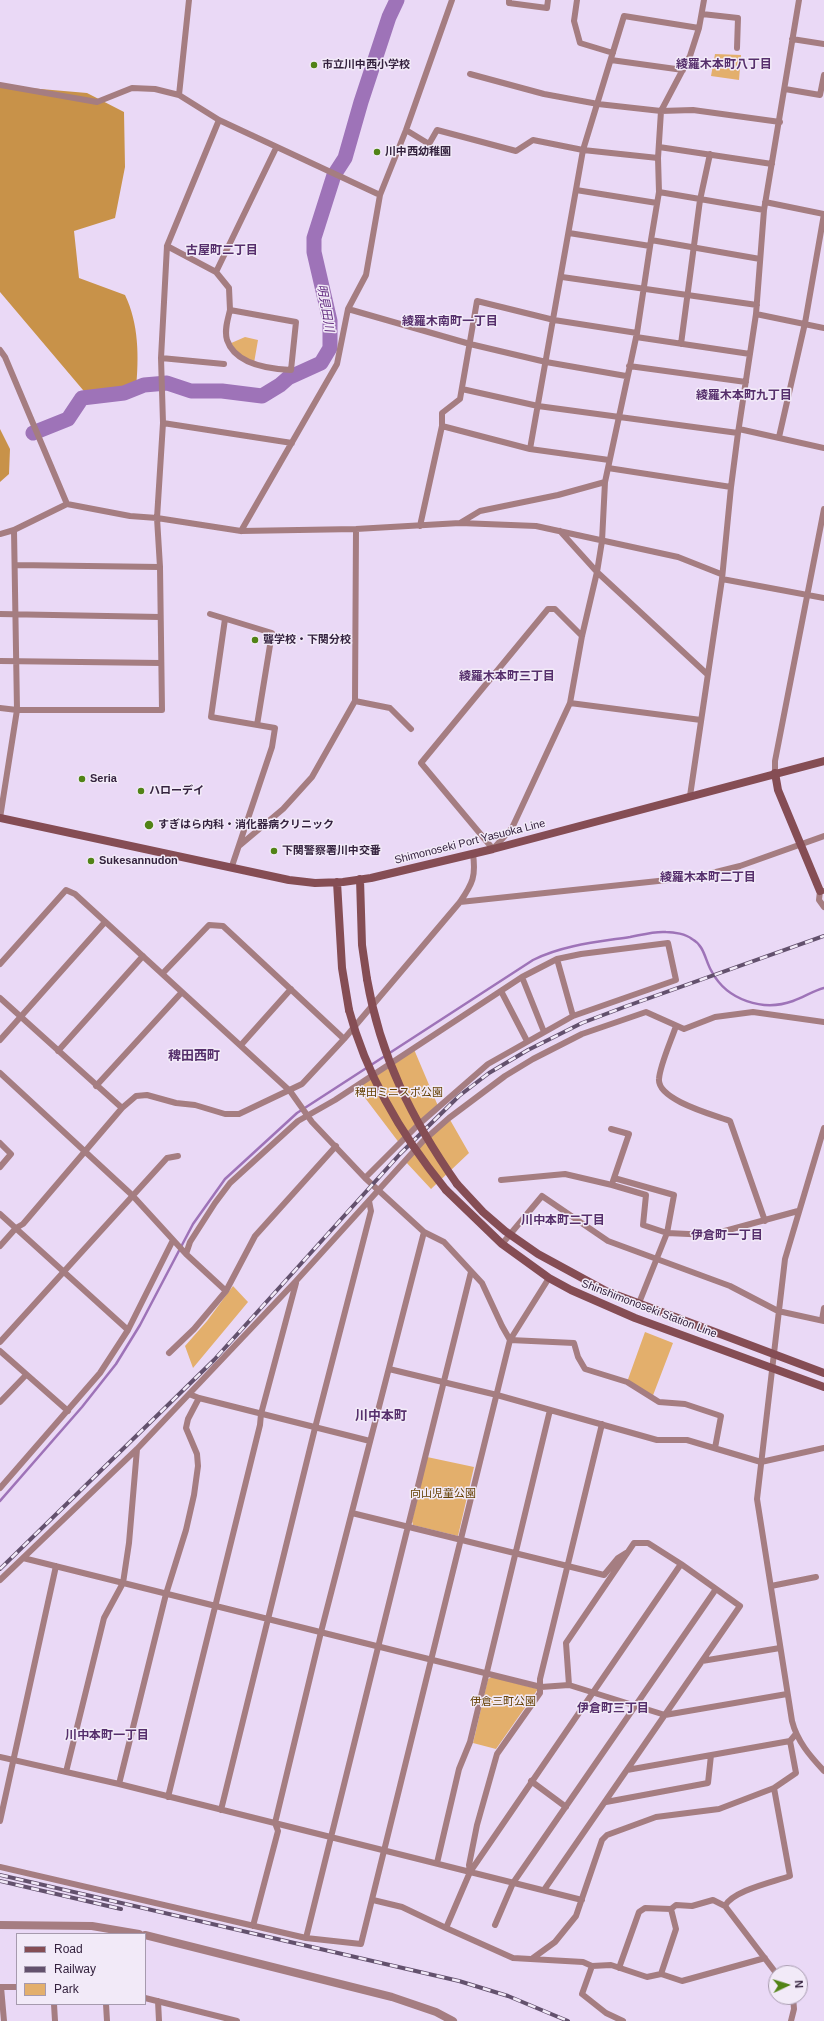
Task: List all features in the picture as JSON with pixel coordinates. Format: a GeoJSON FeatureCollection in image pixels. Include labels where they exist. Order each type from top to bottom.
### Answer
{"type":"FeatureCollection","features":[{"type":"Feature","properties":{"kind":"main road","name":"Shimonoseki Port Yasuoka Line"},"geometry":{"type":"LineString","coordinates":[[0,818],[232,866],[288,880],[337,882],[360,880],[493,849],[824,761]]}},
{"type":"Feature","properties":{"kind":"main road"},"geometry":{"type":"LineString","coordinates":[[775,773],[778,790],[800,844],[822,891]]}},
{"type":"Feature","properties":{"kind":"main road","name":"Shinshimonoseki Station Line"},"geometry":{"type":"LineString","coordinates":[[360,880],[362,945],[367,978],[379,1033],[399,1086],[432,1148],[457,1184],[483,1212],[509,1235],[538,1254],[606,1291],[824,1373]]}},
{"type":"Feature","properties":{"kind":"main road","name":"Shinshimonoseki Station Line"},"geometry":{"type":"LineString","coordinates":[[337,882],[342,968],[349,1010],[356,1036],[370,1071],[398,1125],[421,1160],[446,1190],[471,1216],[502,1244],[549,1278],[571,1290],[635,1318],[824,1387]]}},
{"type":"Feature","properties":{"kind":"street"},"geometry":{"type":"LineString","coordinates":[[179,94],[188,0]]}},
{"type":"Feature","properties":{"kind":"street"},"geometry":{"type":"LineString","coordinates":[[241,531],[337,364],[348,310],[366,275],[380,195],[406,130],[452,0]]}},
{"type":"Feature","properties":{"kind":"street"},"geometry":{"type":"LineString","coordinates":[[509,0],[509,3],[547,8],[548,0]]}},
{"type":"Feature","properties":{"kind":"street"},"geometry":{"type":"LineString","coordinates":[[577,0],[574,21],[580,43],[612,56],[683,70]]}},
{"type":"Feature","properties":{"kind":"street"},"geometry":{"type":"LineString","coordinates":[[582,636],[555,609],[548,609],[421,763],[493,849],[512,828],[570,703],[582,636],[597,572],[602,541],[605,482],[626,376],[636,335],[644,289],[657,203],[658,147],[661,111],[690,56],[699,28],[704,0]]}},
{"type":"Feature","properties":{"kind":"street"},"geometry":{"type":"LineString","coordinates":[[690,796],[721,577],[731,487],[756,314],[765,202],[780,122],[799,0]]}},
{"type":"Feature","properties":{"kind":"street"},"geometry":{"type":"LineString","coordinates":[[702,14],[738,18],[738,48]]}},
{"type":"Feature","properties":{"kind":"street"},"geometry":{"type":"LineString","coordinates":[[530,449],[562,277],[583,150],[624,16],[699,28]]}},
{"type":"Feature","properties":{"kind":"street"},"geometry":{"type":"LineString","coordinates":[[792,39],[824,44]]}},
{"type":"Feature","properties":{"kind":"street"},"geometry":{"type":"LineString","coordinates":[[470,74],[544,94],[598,104],[661,111],[693,110],[780,122]]}},
{"type":"Feature","properties":{"kind":"street"},"geometry":{"type":"LineString","coordinates":[[785,89],[820,95],[824,75]]}},
{"type":"Feature","properties":{"kind":"street"},"geometry":{"type":"LineString","coordinates":[[0,85],[97,102],[132,88],[155,89],[179,94],[219,120],[276,148],[380,195]]}},
{"type":"Feature","properties":{"kind":"street"},"geometry":{"type":"LineString","coordinates":[[0,708],[17,710],[162,710],[158,518],[163,423],[161,358],[167,246],[219,120]]}},
{"type":"Feature","properties":{"kind":"street"},"geometry":{"type":"LineString","coordinates":[[406,130],[429,144],[437,130],[516,151],[533,140],[583,150],[658,158]]}},
{"type":"Feature","properties":{"kind":"street"},"geometry":{"type":"LineString","coordinates":[[658,147],[772,164]]}},
{"type":"Feature","properties":{"kind":"street"},"geometry":{"type":"LineString","coordinates":[[216,272],[276,148]]}},
{"type":"Feature","properties":{"kind":"street"},"geometry":{"type":"LineString","coordinates":[[682,344],[700,200],[710,154]]}},
{"type":"Feature","properties":{"kind":"street"},"geometry":{"type":"LineString","coordinates":[[576,190],[657,203]]}},
{"type":"Feature","properties":{"kind":"street"},"geometry":{"type":"LineString","coordinates":[[658,192],[764,210]]}},
{"type":"Feature","properties":{"kind":"street"},"geometry":{"type":"LineString","coordinates":[[765,202],[824,214],[805,324],[779,437]]}},
{"type":"Feature","properties":{"kind":"street"},"geometry":{"type":"LineString","coordinates":[[569,233],[694,247],[760,259]]}},
{"type":"Feature","properties":{"kind":"street"},"geometry":{"type":"LineString","coordinates":[[167,246],[216,272],[229,288],[230,310],[226,326],[227,339],[232,349],[254,364],[273,370],[291,370],[296,322],[230,310]]}},
{"type":"Feature","properties":{"kind":"street"},"geometry":{"type":"LineString","coordinates":[[562,277],[757,304]]}},
{"type":"Feature","properties":{"kind":"street"},"geometry":{"type":"LineString","coordinates":[[420,526],[442,426],[442,413],[460,399],[477,301],[554,320],[682,344],[750,354]]}},
{"type":"Feature","properties":{"kind":"street"},"geometry":{"type":"LineString","coordinates":[[348,310],[470,344],[546,362],[626,376]]}},
{"type":"Feature","properties":{"kind":"street"},"geometry":{"type":"LineString","coordinates":[[756,314],[824,328]]}},
{"type":"Feature","properties":{"kind":"street"},"geometry":{"type":"LineString","coordinates":[[0,350],[5,357],[67,504]]}},
{"type":"Feature","properties":{"kind":"street"},"geometry":{"type":"LineString","coordinates":[[161,358],[224,364]]}},
{"type":"Feature","properties":{"kind":"street"},"geometry":{"type":"LineString","coordinates":[[629,366],[746,382]]}},
{"type":"Feature","properties":{"kind":"street"},"geometry":{"type":"LineString","coordinates":[[462,389],[538,406],[739,431],[779,437],[824,448]]}},
{"type":"Feature","properties":{"kind":"street"},"geometry":{"type":"LineString","coordinates":[[163,423],[292,443]]}},
{"type":"Feature","properties":{"kind":"street"},"geometry":{"type":"LineString","coordinates":[[442,426],[530,449],[609,460]]}},
{"type":"Feature","properties":{"kind":"street"},"geometry":{"type":"LineString","coordinates":[[608,468],[731,487]]}},
{"type":"Feature","properties":{"kind":"street"},"geometry":{"type":"LineString","coordinates":[[460,523],[480,511],[558,495],[605,482]]}},
{"type":"Feature","properties":{"kind":"street"},"geometry":{"type":"LineString","coordinates":[[0,534],[14,530],[67,504],[130,516],[158,518],[241,531],[356,529],[460,523],[536,526],[678,557],[721,577],[808,596],[824,598]]}},
{"type":"Feature","properties":{"kind":"street"},"geometry":{"type":"LineString","coordinates":[[775,773],[775,761],[824,509]]}},
{"type":"Feature","properties":{"kind":"street"},"geometry":{"type":"LineString","coordinates":[[239,846],[283,809],[312,777],[355,701],[356,529]]}},
{"type":"Feature","properties":{"kind":"street"},"geometry":{"type":"LineString","coordinates":[[0,818],[17,710],[14,530]]}},
{"type":"Feature","properties":{"kind":"street"},"geometry":{"type":"LineString","coordinates":[[560,531],[597,572],[707,674]]}},
{"type":"Feature","properties":{"kind":"street"},"geometry":{"type":"LineString","coordinates":[[15,565],[160,567]]}},
{"type":"Feature","properties":{"kind":"street"},"geometry":{"type":"LineString","coordinates":[[0,614],[160,617]]}},
{"type":"Feature","properties":{"kind":"street"},"geometry":{"type":"LineString","coordinates":[[210,614],[272,633],[257,725]]}},
{"type":"Feature","properties":{"kind":"street"},"geometry":{"type":"LineString","coordinates":[[225,619],[211,717],[275,728],[272,747],[249,821],[232,866]]}},
{"type":"Feature","properties":{"kind":"street"},"geometry":{"type":"LineString","coordinates":[[0,661],[161,663]]}},
{"type":"Feature","properties":{"kind":"street"},"geometry":{"type":"LineString","coordinates":[[355,701],[390,708],[411,729]]}},
{"type":"Feature","properties":{"kind":"street"},"geometry":{"type":"LineString","coordinates":[[570,703],[701,720]]}},
{"type":"Feature","properties":{"kind":"street"},"geometry":{"type":"LineString","coordinates":[[460,902],[696,877],[740,866],[824,836]]}},
{"type":"Feature","properties":{"kind":"street"},"geometry":{"type":"LineString","coordinates":[[0,1246],[16,1228],[23,1224],[122,1108],[136,1096],[147,1095],[176,1103],[196,1104],[226,1114],[239,1114],[302,1084],[344,1039],[460,902],[472,884],[475,869],[472,854]]}},
{"type":"Feature","properties":{"kind":"street"},"geometry":{"type":"LineString","coordinates":[[0,964],[66,890],[75,894],[241,1044],[290,1091],[307,1114],[365,1178],[424,1232],[444,1242],[482,1283],[510,1340]]}},
{"type":"Feature","properties":{"kind":"street"},"geometry":{"type":"LineString","coordinates":[[822,891],[819,900],[824,907]]}},
{"type":"Feature","properties":{"kind":"street"},"geometry":{"type":"LineString","coordinates":[[0,1040],[105,922]]}},
{"type":"Feature","properties":{"kind":"street"},"geometry":{"type":"LineString","coordinates":[[163,974],[209,924],[223,926],[344,1039]]}},
{"type":"Feature","properties":{"kind":"street"},"geometry":{"type":"LineString","coordinates":[[185,1252],[215,1202],[230,1183],[307,1114],[522,977],[557,959],[582,954],[668,943],[676,980],[573,1016],[488,1064],[454,1091],[365,1178]]}},
{"type":"Feature","properties":{"kind":"street"},"geometry":{"type":"LineString","coordinates":[[58,1051],[143,956]]}},
{"type":"Feature","properties":{"kind":"street"},"geometry":{"type":"LineString","coordinates":[[557,959],[573,1016]]}},
{"type":"Feature","properties":{"kind":"street"},"geometry":{"type":"LineString","coordinates":[[522,977],[544,1032]]}},
{"type":"Feature","properties":{"kind":"street"},"geometry":{"type":"LineString","coordinates":[[241,1044],[291,989]]}},
{"type":"Feature","properties":{"kind":"street"},"geometry":{"type":"LineString","coordinates":[[501,991],[527,1041]]}},
{"type":"Feature","properties":{"kind":"street"},"geometry":{"type":"LineString","coordinates":[[96,1086],[182,992]]}},
{"type":"Feature","properties":{"kind":"street"},"geometry":{"type":"LineString","coordinates":[[0,998],[122,1108]]}},
{"type":"Feature","properties":{"kind":"street"},"geometry":{"type":"LineString","coordinates":[[0,1580],[137,1449],[296,1281],[423,1141],[449,1118],[505,1076],[533,1059],[582,1034],[646,1012],[684,1029],[715,1017],[753,1012],[824,1022]]}},
{"type":"Feature","properties":{"kind":"street"},"geometry":{"type":"LineString","coordinates":[[676,1026],[659,1080],[662,1089],[679,1102],[730,1121],[765,1221]]}},
{"type":"Feature","properties":{"kind":"street"},"geometry":{"type":"LineString","coordinates":[[0,1073],[132,1195],[174,1242],[226,1291]]}},
{"type":"Feature","properties":{"kind":"street"},"geometry":{"type":"LineString","coordinates":[[824,1128],[798,1211],[785,1259],[771,1367],[758,1499],[787,1694],[796,1735],[810,1757],[824,1771]]}},
{"type":"Feature","properties":{"kind":"street"},"geometry":{"type":"LineString","coordinates":[[611,1129],[630,1134],[612,1185]]}},
{"type":"Feature","properties":{"kind":"street"},"geometry":{"type":"LineString","coordinates":[[0,1143],[11,1154],[0,1167]]}},
{"type":"Feature","properties":{"kind":"street"},"geometry":{"type":"LineString","coordinates":[[169,1353],[194,1329],[226,1291],[255,1236],[336,1146]]}},
{"type":"Feature","properties":{"kind":"street"},"geometry":{"type":"LineString","coordinates":[[0,1342],[167,1158],[178,1156]]}},
{"type":"Feature","properties":{"kind":"street"},"geometry":{"type":"LineString","coordinates":[[502,1180],[565,1174],[646,1195],[643,1225],[667,1233],[710,1235],[798,1211]]}},
{"type":"Feature","properties":{"kind":"street"},"geometry":{"type":"LineString","coordinates":[[614,1178],[674,1194],[667,1233],[639,1303]]}},
{"type":"Feature","properties":{"kind":"street"},"geometry":{"type":"LineString","coordinates":[[502,1244],[542,1196],[608,1241],[730,1286],[778,1311],[823,1320],[824,1308]]}},
{"type":"Feature","properties":{"kind":"street"},"geometry":{"type":"LineString","coordinates":[[221,1810],[315,1428],[371,1211],[369,1201]]}},
{"type":"Feature","properties":{"kind":"street"},"geometry":{"type":"LineString","coordinates":[[0,1214],[128,1330]]}},
{"type":"Feature","properties":{"kind":"street"},"geometry":{"type":"LineString","coordinates":[[253,1926],[278,1831],[275,1823],[321,1632],[424,1232]]}},
{"type":"Feature","properties":{"kind":"street"},"geometry":{"type":"LineString","coordinates":[[0,1488],[100,1373],[128,1330],[174,1242]]}},
{"type":"Feature","properties":{"kind":"street"},"geometry":{"type":"LineString","coordinates":[[306,1938],[471,1272]]}},
{"type":"Feature","properties":{"kind":"street"},"geometry":{"type":"LineString","coordinates":[[0,1867],[306,1938],[361,1944],[510,1340],[549,1278]]}},
{"type":"Feature","properties":{"kind":"street"},"geometry":{"type":"LineString","coordinates":[[168,1797],[256,1441],[261,1414],[296,1281]]}},
{"type":"Feature","properties":{"kind":"street"},"geometry":{"type":"LineString","coordinates":[[510,1340],[574,1343],[578,1358],[585,1369],[627,1382],[659,1402],[684,1404],[721,1416],[715,1448]]}},
{"type":"Feature","properties":{"kind":"street"},"geometry":{"type":"LineString","coordinates":[[0,1351],[68,1411]]}},
{"type":"Feature","properties":{"kind":"street"},"geometry":{"type":"LineString","coordinates":[[389,1369],[497,1395],[657,1440],[687,1440],[761,1462],[824,1448]]}},
{"type":"Feature","properties":{"kind":"street"},"geometry":{"type":"LineString","coordinates":[[0,1402],[26,1375]]}},
{"type":"Feature","properties":{"kind":"street"},"geometry":{"type":"LineString","coordinates":[[189,1394],[199,1398],[370,1441]]}},
{"type":"Feature","properties":{"kind":"street"},"geometry":{"type":"LineString","coordinates":[[119,1784],[166,1594],[186,1530],[194,1495],[198,1466],[197,1454],[186,1428],[188,1419],[199,1398]]}},
{"type":"Feature","properties":{"kind":"street"},"geometry":{"type":"LineString","coordinates":[[437,1863],[459,1769],[470,1742],[550,1410]]}},
{"type":"Feature","properties":{"kind":"street"},"geometry":{"type":"LineString","coordinates":[[470,1872],[469,1865],[477,1826],[497,1754],[540,1693],[540,1679],[569,1567],[602,1424]]}},
{"type":"Feature","properties":{"kind":"street"},"geometry":{"type":"LineString","coordinates":[[66,1772],[102,1624],[123,1583],[129,1543],[137,1449]]}},
{"type":"Feature","properties":{"kind":"street"},"geometry":{"type":"LineString","coordinates":[[352,1513],[604,1575],[618,1558],[627,1552]]}},
{"type":"Feature","properties":{"kind":"street"},"geometry":{"type":"LineString","coordinates":[[544,1890],[740,1606],[648,1542],[634,1543],[566,1643],[569,1684]]}},
{"type":"Feature","properties":{"kind":"street"},"geometry":{"type":"LineString","coordinates":[[23,1558],[541,1687],[569,1684],[665,1715],[787,1694]]}},
{"type":"Feature","properties":{"kind":"street"},"geometry":{"type":"LineString","coordinates":[[446,1928],[470,1872],[681,1564]]}},
{"type":"Feature","properties":{"kind":"street"},"geometry":{"type":"LineString","coordinates":[[0,1821],[12,1760],[56,1566]]}},
{"type":"Feature","properties":{"kind":"street"},"geometry":{"type":"LineString","coordinates":[[771,1586],[816,1577]]}},
{"type":"Feature","properties":{"kind":"street"},"geometry":{"type":"LineString","coordinates":[[495,1925],[513,1883],[716,1589]]}},
{"type":"Feature","properties":{"kind":"street"},"geometry":{"type":"LineString","coordinates":[[702,1661],[780,1648]]}},
{"type":"Feature","properties":{"kind":"street"},"geometry":{"type":"LineString","coordinates":[[627,1770],[790,1741],[796,1735]]}},
{"type":"Feature","properties":{"kind":"street"},"geometry":{"type":"LineString","coordinates":[[533,1958],[555,1942],[567,1930],[576,1916],[602,1840],[607,1835],[656,1817],[719,1809],[774,1788],[796,1773],[790,1741]]}},
{"type":"Feature","properties":{"kind":"street"},"geometry":{"type":"LineString","coordinates":[[606,1802],[708,1783],[711,1755]]}},
{"type":"Feature","properties":{"kind":"street"},"geometry":{"type":"LineString","coordinates":[[0,1757],[119,1784],[582,1900]]}},
{"type":"Feature","properties":{"kind":"street"},"geometry":{"type":"LineString","coordinates":[[531,1781],[566,1807]]}},
{"type":"Feature","properties":{"kind":"street"},"geometry":{"type":"LineString","coordinates":[[725,1906],[728,1900],[742,1892],[790,1876],[774,1788]]}},
{"type":"Feature","properties":{"kind":"street"},"geometry":{"type":"LineString","coordinates":[[373,1900],[402,1907],[513,1958],[584,1962],[592,1966],[611,1965],[647,1977],[661,1974],[682,1981],[765,1958]]}},
{"type":"Feature","properties":{"kind":"street"},"geometry":{"type":"LineString","coordinates":[[619,1968],[639,1912],[645,1908],[671,1909],[676,1905],[692,1906],[713,1900],[725,1906],[770,1965]]}},
{"type":"Feature","properties":{"kind":"street"},"geometry":{"type":"LineString","coordinates":[[661,1974],[676,1929],[671,1909]]}},
{"type":"Feature","properties":{"kind":"street"},"geometry":{"type":"LineString","coordinates":[[0,1925],[92,1926],[133,1933]]}},
{"type":"Feature","properties":{"kind":"street"},"geometry":{"type":"LineString","coordinates":[[146,1935],[392,1997],[436,2012],[453,2021]]}},
{"type":"Feature","properties":{"kind":"street"},"geometry":{"type":"LineString","coordinates":[[592,1966],[582,1994],[606,2013],[623,2021]]}},
{"type":"Feature","properties":{"kind":"street"},"geometry":{"type":"LineString","coordinates":[[4,2021],[0,1987],[16,1987]]}},
{"type":"Feature","properties":{"kind":"street"},"geometry":{"type":"LineString","coordinates":[[146,1998],[238,2021]]}},
{"type":"Feature","properties":{"kind":"street"},"geometry":{"type":"LineString","coordinates":[[158,2001],[159,2021]]}},
{"type":"Feature","properties":{"kind":"street"},"geometry":{"type":"LineString","coordinates":[[54,2005],[55,2021]]}},
{"type":"Feature","properties":{"kind":"street"},"geometry":{"type":"LineString","coordinates":[[106,2005],[107,2021]]}},
{"type":"Feature","properties":{"kind":"street"},"geometry":{"type":"LineString","coordinates":[[791,2021],[794,2005]]}},
{"type":"Feature","properties":{"kind":"street"},"geometry":{"type":"LineString","coordinates":[[433,2021],[436,2012]]}},
{"type":"Feature","properties":{"kind":"street"},"geometry":{"type":"LineString","coordinates":[[210,2014],[210,2021]]}},
{"type":"Feature","properties":{"kind":"green space"},"geometry":{"type":"Polygon","coordinates":[[[715,54],[741,55],[739,80],[711,76],[715,54]]]}},
{"type":"Feature","properties":{"kind":"green space"},"geometry":{"type":"Polygon","coordinates":[[[245,337],[258,340],[254,363],[240,356],[229,344],[245,337]]]}},
{"type":"Feature","properties":{"kind":"green space","name":"稗田ミニスポ公園"},"geometry":{"type":"Polygon","coordinates":[[[413,1047],[438,1106],[400,1144],[356,1086],[413,1047]]]}},
{"type":"Feature","properties":{"kind":"green space"},"geometry":{"type":"Polygon","coordinates":[[[449,1118],[469,1153],[431,1189],[405,1161],[449,1118]]]}},
{"type":"Feature","properties":{"kind":"green space"},"geometry":{"type":"Polygon","coordinates":[[[233,1286],[248,1302],[193,1368],[185,1346],[207,1321],[233,1286]]]}},
{"type":"Feature","properties":{"kind":"green space"},"geometry":{"type":"Polygon","coordinates":[[[645,1332],[673,1343],[652,1398],[627,1382],[645,1332]]]}},
{"type":"Feature","properties":{"kind":"green space","name":"向山児童公園"},"geometry":{"type":"Polygon","coordinates":[[[427,1457],[474,1467],[458,1536],[413,1525],[412,1521],[427,1457]]]}},
{"type":"Feature","properties":{"kind":"green space","name":"伊倉三町公園"},"geometry":{"type":"Polygon","coordinates":[[[492,1677],[538,1689],[496,1749],[473,1743],[488,1679],[492,1677]]]}},
{"type":"Feature","properties":{"kind":"shaded area"},"geometry":{"type":"Polygon","coordinates":[[[0,84],[6,86],[87,93],[124,112],[125,167],[115,218],[74,231],[79,278],[125,295],[130,306],[137,341],[137,377],[136,389],[125,395],[94,403],[0,292],[0,84]]]}},
{"type":"Feature","properties":{"kind":"shaded area"},"geometry":{"type":"Polygon","coordinates":[[[0,429],[10,449],[9,474],[0,482],[0,429]]]}},
{"type":"Feature","properties":{"kind":"waterway","name":"明見田川"},"geometry":{"type":"LineString","coordinates":[[33,433],[68,419],[82,398],[124,393],[144,385],[167,383],[191,391],[222,391],[262,396],[280,385],[288,378],[321,363],[330,348],[330,321],[314,252],[314,238],[334,175],[345,158],[361,102],[389,17],[397,0]]}},
{"type":"Feature","properties":{"kind":"waterway"},"geometry":{"type":"LineString","coordinates":[[0,1501],[82,1407],[116,1364],[140,1325],[193,1224],[225,1179],[297,1113],[533,960],[568,947],[652,933],[673,932],[687,936],[696,942],[700,946],[712,972],[719,982],[727,990],[747,1001],[758,1004],[782,1004],[824,988]]}},
{"type":"Feature","properties":{"kind":"railway"},"geometry":{"type":"LineString","coordinates":[[0,1569],[214,1360],[400,1154],[459,1096],[489,1073],[528,1050],[582,1023],[824,936]]}},
{"type":"Feature","properties":{"kind":"railway"},"geometry":{"type":"LineString","coordinates":[[0,1875],[459,1981],[508,1996],[568,2021]]}},
{"type":"Feature","properties":{"kind":"railway"},"geometry":{"type":"LineString","coordinates":[[0,1881],[121,1909]]}},
{"type":"Feature","properties":{"kind":"place","name":"市立川中西小学校"},"geometry":{"type":"Point","coordinates":[314,65]}},
{"type":"Feature","properties":{"kind":"place","name":"川中西幼稚園"},"geometry":{"type":"Point","coordinates":[377,152]}},
{"type":"Feature","properties":{"kind":"place","name":"聾学校・下関分校"},"geometry":{"type":"Point","coordinates":[255,640]}},
{"type":"Feature","properties":{"kind":"place","name":"Seria"},"geometry":{"type":"Point","coordinates":[82,779]}},
{"type":"Feature","properties":{"kind":"place","name":"ハローデイ"},"geometry":{"type":"Point","coordinates":[141,791]}},
{"type":"Feature","properties":{"kind":"place","name":"すぎはら内科・消化器病クリニック"},"geometry":{"type":"Point","coordinates":[149,825]}},
{"type":"Feature","properties":{"kind":"place","name":"下関警察署川中交番"},"geometry":{"type":"Point","coordinates":[274,851]}},
{"type":"Feature","properties":{"kind":"place","name":"Sukesannudon"},"geometry":{"type":"Point","coordinates":[91,861]}},
{"type":"Feature","properties":{"kind":"district","name":"綾羅木本町八丁目"},"geometry":{"type":"Point","coordinates":[724,65]}},
{"type":"Feature","properties":{"kind":"district","name":"古屋町二丁目"},"geometry":{"type":"Point","coordinates":[222,251]}},
{"type":"Feature","properties":{"kind":"district","name":"綾羅木南町一丁目"},"geometry":{"type":"Point","coordinates":[450,322]}},
{"type":"Feature","properties":{"kind":"district","name":"綾羅木本町九丁目"},"geometry":{"type":"Point","coordinates":[744,396]}},
{"type":"Feature","properties":{"kind":"district","name":"綾羅木本町三丁目"},"geometry":{"type":"Point","coordinates":[507,677]}},
{"type":"Feature","properties":{"kind":"district","name":"綾羅木本町二丁目"},"geometry":{"type":"Point","coordinates":[708,878]}},
{"type":"Feature","properties":{"kind":"district","name":"稗田西町"},"geometry":{"type":"Point","coordinates":[194,1056]}},
{"type":"Feature","properties":{"kind":"district","name":"川中本町二丁目"},"geometry":{"type":"Point","coordinates":[563,1221]}},
{"type":"Feature","properties":{"kind":"district","name":"伊倉町一丁目"},"geometry":{"type":"Point","coordinates":[727,1236]}},
{"type":"Feature","properties":{"kind":"district","name":"川中本町"},"geometry":{"type":"Point","coordinates":[381,1416]}},
{"type":"Feature","properties":{"kind":"district","name":"伊倉町三丁目"},"geometry":{"type":"Point","coordinates":[613,1709]}},
{"type":"Feature","properties":{"kind":"district","name":"川中本町一丁目"},"geometry":{"type":"Point","coordinates":[107,1736]}}]}
